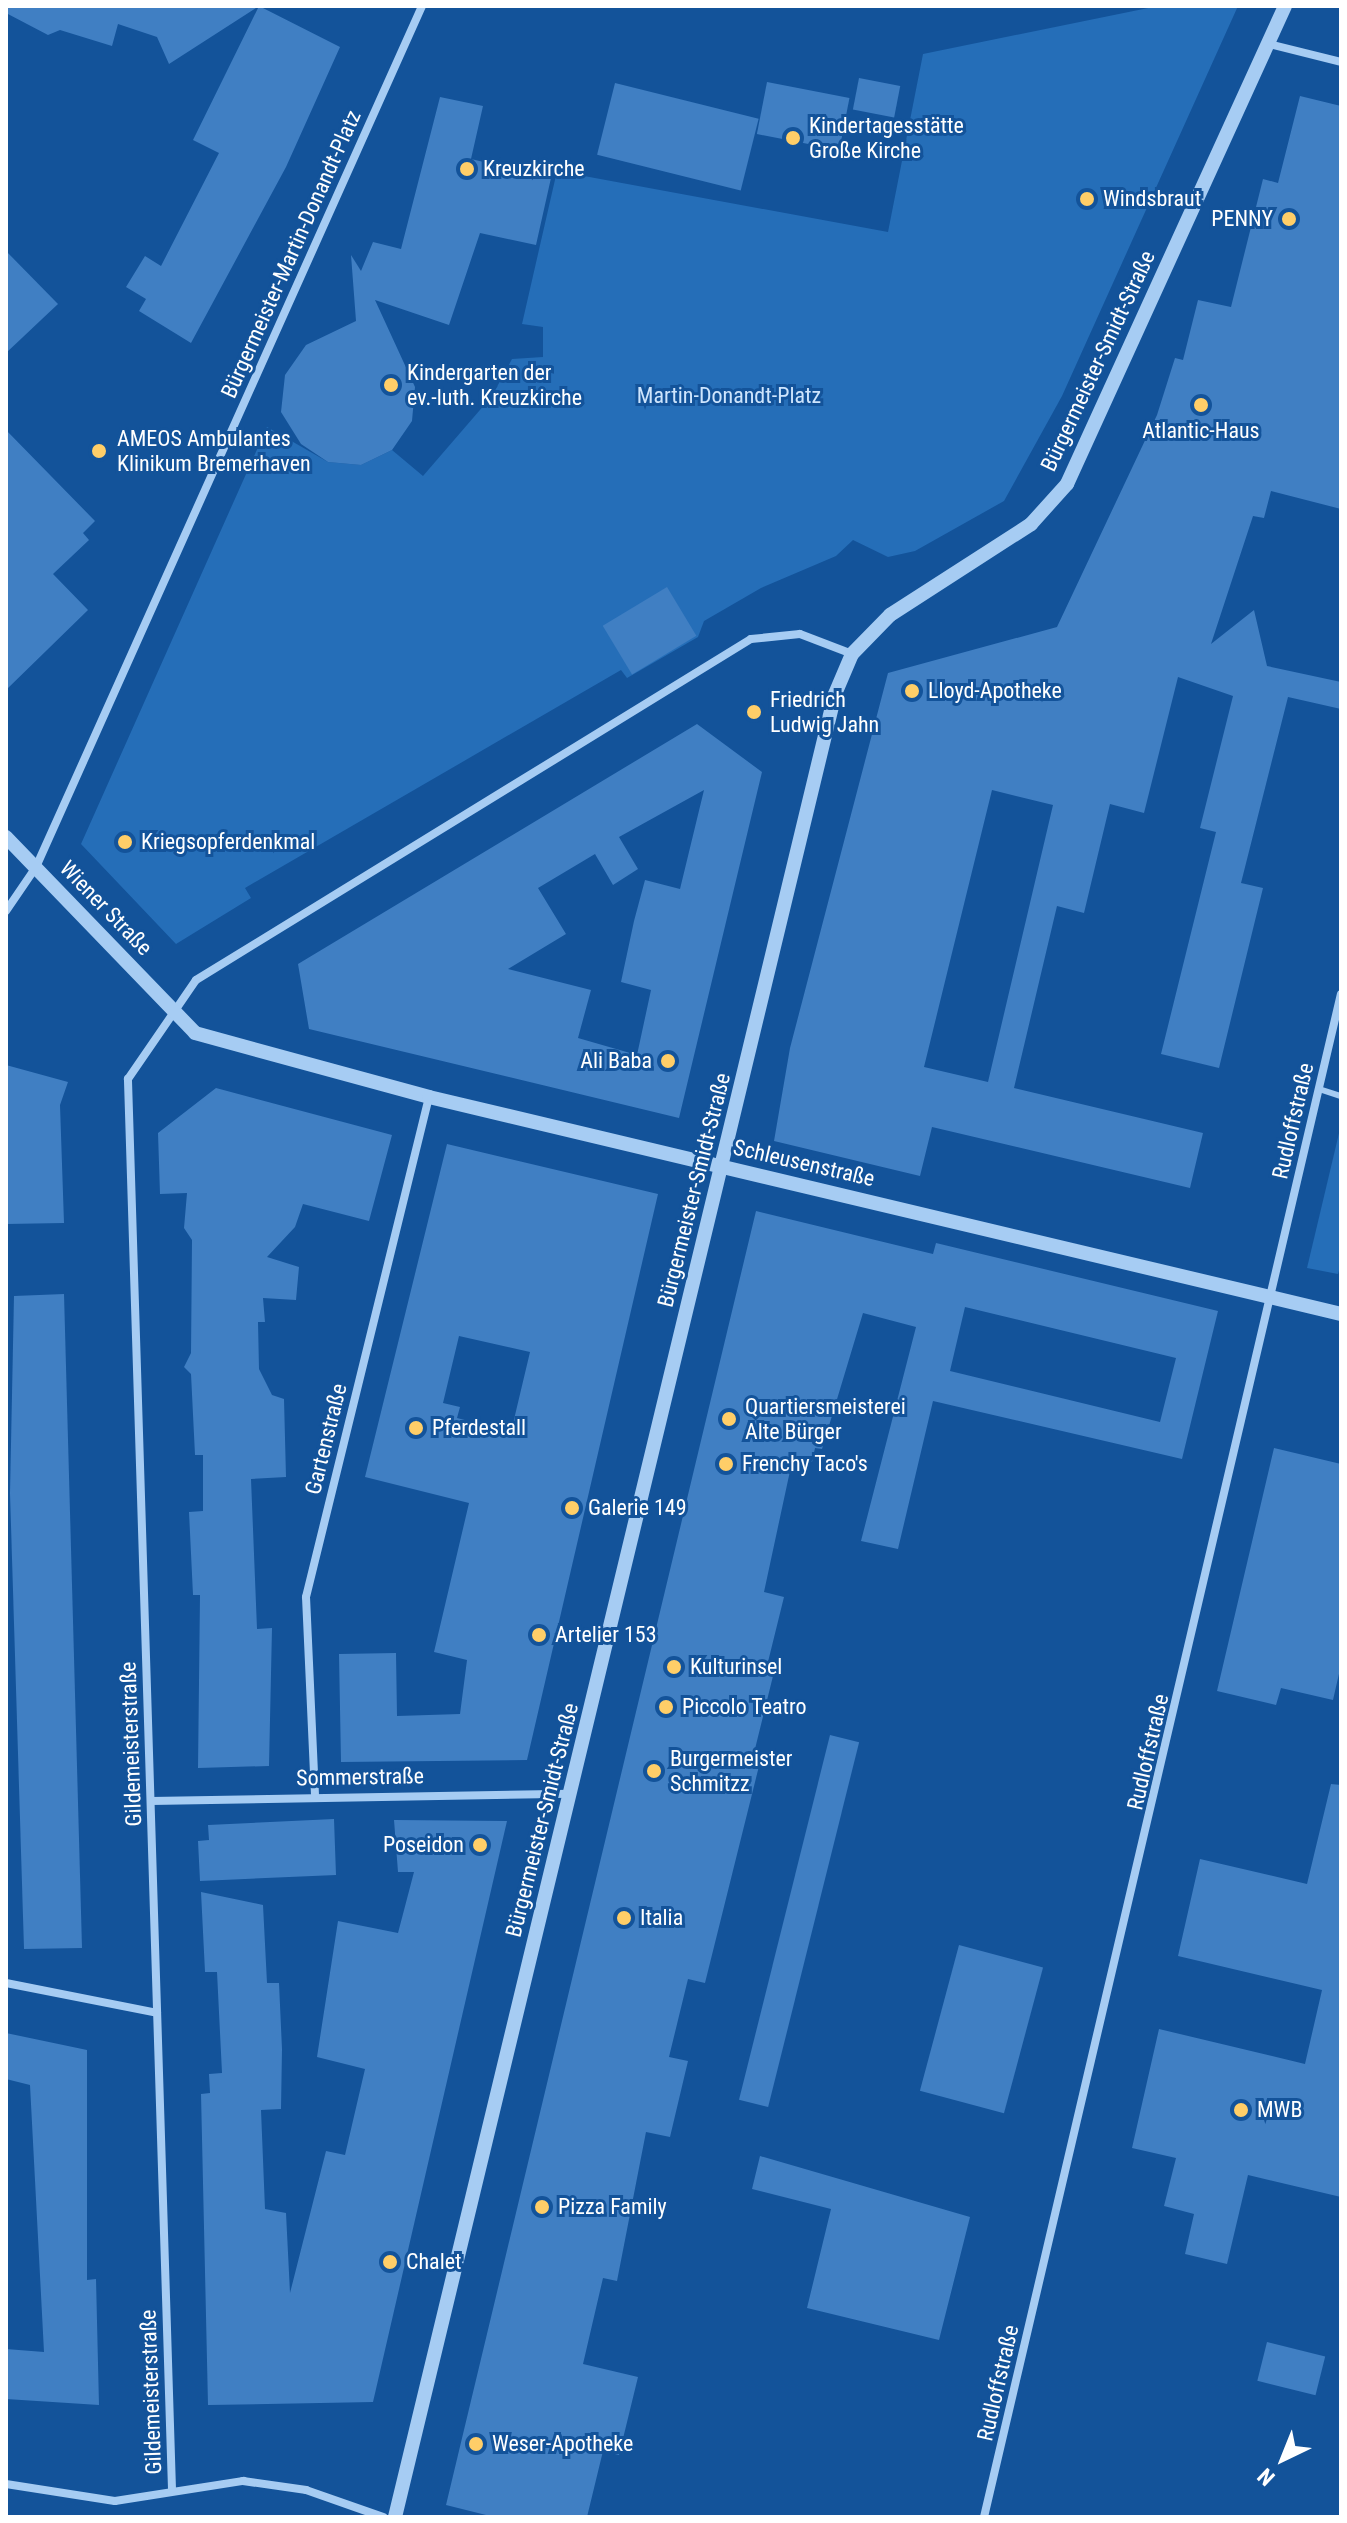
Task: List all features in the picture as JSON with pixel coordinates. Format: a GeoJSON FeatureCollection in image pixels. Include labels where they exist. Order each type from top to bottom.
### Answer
{"type":"FeatureCollection","features":[{"type":"Feature","properties":{"kind":"street","name":"Bürgermeister-Martin-Donandt-Platz"},"geometry":{"type":"LineString","coordinates":[[6,911],[36,867],[422,6]]}},
{"type":"Feature","properties":{"kind":"street","name":"Bürgermeister-Smidt-Straße"},"geometry":{"type":"LineString","coordinates":[[395,2517],[835,694],[852,654],[925,588],[1006,541],[1056,500],[1285,6]]}},
{"type":"Feature","properties":{"kind":"street"},"geometry":{"type":"LineString","coordinates":[[1269,44],[1341,62]]}},
{"type":"Feature","properties":{"kind":"street"},"geometry":{"type":"LineString","coordinates":[[173,1011],[196,980],[751,639],[800,634],[852,654]]}},
{"type":"Feature","properties":{"kind":"street","name":"Wiener Straße"},"geometry":{"type":"LineString","coordinates":[[6,837],[173,1011]]}},
{"type":"Feature","properties":{"kind":"street","name":"Rudloffstraße"},"geometry":{"type":"LineString","coordinates":[[984,2517],[1341,994]]}},
{"type":"Feature","properties":{"kind":"street","name":"Schleusenstraße"},"geometry":{"type":"LineString","coordinates":[[173,1011],[195,1033],[429,1097],[1341,1314]]}},
{"type":"Feature","properties":{"kind":"street","name":"Gildemeisterstraße"},"geometry":{"type":"LineString","coordinates":[[172,2489],[128,1079],[173,1011]]}},
{"type":"Feature","properties":{"kind":"street","name":"Gartenstraße"},"geometry":{"type":"LineString","coordinates":[[315,1795],[306,1597],[429,1097]]}},
{"type":"Feature","properties":{"kind":"street","name":"Sommerstraße"},"geometry":{"type":"LineString","coordinates":[[151,1801],[315,1795],[571,1794]]}},
{"type":"Feature","properties":{"kind":"street"},"geometry":{"type":"LineString","coordinates":[[6,1983],[157,2013]]}},
{"type":"Feature","properties":{"kind":"street"},"geometry":{"type":"LineString","coordinates":[[6,2484],[115,2501],[172,2489],[243,2481],[306,2490],[383,2517]]}},
{"type":"Feature","properties":{"kind":"lane"},"geometry":{"type":"LineString","coordinates":[[1319,1089],[1341,1096]]}},
{"type":"Feature","properties":{"kind":"green space","name":"Martin-Donandt-Platz"},"geometry":{"type":"Polygon","coordinates":[[[1158,6],[1238,6],[1062,396],[1004,501],[915,551],[888,557],[853,540],[836,556],[761,588],[704,621],[698,637],[627,678],[621,670],[245,888],[251,898],[176,944],[81,844],[267,427],[328,462],[361,465],[392,450],[423,476],[492,396],[512,359],[543,357],[543,327],[522,324],[557,171],[888,232],[923,54],[1158,6]]]}},
{"type":"Feature","properties":{"kind":"green space"},"geometry":{"type":"Polygon","coordinates":[[[1340,1129],[1341,1264],[1338,1274],[1307,1268],[1340,1129]]]}},
{"type":"Feature","properties":{"kind":"building"},"geometry":{"type":"Polygon","coordinates":[[[6,6],[259,6],[169,64],[157,37],[118,24],[112,46],[60,30],[48,35],[6,13],[6,6]]]}},
{"type":"Feature","properties":{"kind":"building"},"geometry":{"type":"Polygon","coordinates":[[[259,6],[340,47],[286,167],[191,343],[139,311],[146,299],[126,287],[145,256],[161,266],[219,153],[193,140],[259,6]]]}},
{"type":"Feature","properties":{"kind":"building"},"geometry":{"type":"Polygon","coordinates":[[[859,78],[900,86],[894,117],[853,109],[859,78]]]}},
{"type":"Feature","properties":{"kind":"building"},"geometry":{"type":"Polygon","coordinates":[[[767,82],[849,98],[839,150],[757,134],[767,82]]]}},
{"type":"Feature","properties":{"kind":"building"},"geometry":{"type":"Polygon","coordinates":[[[615,83],[759,119],[741,191],[597,155],[615,83]]]}},
{"type":"Feature","properties":{"kind":"building"},"geometry":{"type":"Polygon","coordinates":[[[1300,96],[1341,106],[1341,509],[1271,491],[1264,518],[1253,516],[1211,644],[1254,610],[1267,666],[1341,682],[1341,709],[1288,697],[1241,883],[1263,888],[1219,1068],[1161,1054],[1216,832],[1200,828],[1233,696],[1178,677],[1144,813],[1110,804],[1084,913],[1057,906],[1014,1088],[1203,1133],[1190,1188],[932,1127],[920,1176],[774,1141],[790,1048],[888,673],[1057,627],[1157,415],[1175,358],[1183,360],[1198,300],[1231,307],[1263,179],[1278,183],[1300,96]],[[992,790],[924,1067],[988,1082],[1053,805],[992,790]]]}},
{"type":"Feature","properties":{"kind":"building"},"geometry":{"type":"Polygon","coordinates":[[[440,97],[483,106],[471,159],[551,178],[536,245],[480,233],[449,325],[375,300],[415,387],[412,421],[392,450],[361,465],[328,462],[301,444],[281,412],[285,375],[306,345],[356,321],[351,255],[361,271],[373,242],[401,249],[440,97]]]}},
{"type":"Feature","properties":{"kind":"building"},"geometry":{"type":"Polygon","coordinates":[[[6,251],[58,304],[6,353],[6,251]]]}},
{"type":"Feature","properties":{"kind":"building"},"geometry":{"type":"Polygon","coordinates":[[[6,430],[95,521],[83,533],[89,540],[53,574],[88,610],[6,690],[6,430]]]}},
{"type":"Feature","properties":{"kind":"building"},"geometry":{"type":"Polygon","coordinates":[[[667,587],[696,636],[632,674],[603,626],[667,587]]]}},
{"type":"Feature","properties":{"kind":"building"},"geometry":{"type":"Polygon","coordinates":[[[697,724],[762,772],[679,1118],[309,1029],[298,964],[697,724]],[[704,790],[619,837],[638,869],[613,885],[595,854],[538,888],[566,934],[508,969],[591,990],[578,1038],[637,1055],[651,990],[621,982],[634,921],[645,880],[680,889],[704,790]]]}},
{"type":"Feature","properties":{"kind":"building"},"geometry":{"type":"Polygon","coordinates":[[[6,1065],[68,1082],[60,1105],[64,1223],[6,1224],[6,1065]]]}},
{"type":"Feature","properties":{"kind":"building"},"geometry":{"type":"Polygon","coordinates":[[[216,1088],[392,1135],[369,1221],[303,1204],[295,1227],[267,1257],[299,1267],[296,1300],[263,1298],[265,1322],[258,1322],[259,1369],[272,1395],[284,1399],[286,1477],[251,1479],[257,1629],[272,1628],[269,1766],[198,1768],[200,1595],[193,1595],[189,1512],[203,1511],[203,1455],[195,1455],[191,1374],[184,1367],[191,1353],[192,1240],[184,1228],[187,1193],[160,1194],[158,1133],[216,1088]]]}},
{"type":"Feature","properties":{"kind":"building"},"geometry":{"type":"Polygon","coordinates":[[[447,1144],[658,1194],[527,1760],[341,1762],[339,1654],[396,1653],[397,1716],[460,1714],[467,1660],[434,1652],[469,1503],[365,1477],[447,1144]],[[459,1336],[443,1403],[460,1407],[457,1418],[511,1432],[530,1352],[459,1336]]]}},
{"type":"Feature","properties":{"kind":"building"},"geometry":{"type":"Polygon","coordinates":[[[756,1211],[933,1254],[936,1243],[1218,1311],[1182,1459],[933,1401],[898,1549],[861,1541],[916,1327],[863,1313],[822,1449],[815,1448],[812,1462],[793,1457],[764,1592],[784,1597],[766,1670],[774,1672],[754,1753],[762,1754],[705,1983],[688,1979],[669,2057],[688,2061],[670,2137],[646,2132],[617,2281],[603,2278],[583,2364],[638,2377],[619,2455],[603,2451],[587,2517],[494,2517],[446,2505],[756,1211]],[[965,1307],[950,1371],[1160,1422],[1176,1358],[965,1307]]]}},
{"type":"Feature","properties":{"kind":"building"},"geometry":{"type":"Polygon","coordinates":[[[64,1294],[82,1948],[24,1949],[10,1493],[14,1296],[64,1294]]]}},
{"type":"Feature","properties":{"kind":"building"},"geometry":{"type":"Polygon","coordinates":[[[1274,1448],[1341,1464],[1341,1665],[1333,1700],[1281,1688],[1276,1705],[1217,1691],[1274,1448]]]}},
{"type":"Feature","properties":{"kind":"building"},"geometry":{"type":"Polygon","coordinates":[[[830,1735],[859,1742],[768,2107],[739,2100],[830,1735]]]}},
{"type":"Feature","properties":{"kind":"building"},"geometry":{"type":"Polygon","coordinates":[[[1331,1784],[1341,1785],[1341,2197],[1248,2175],[1227,2264],[1185,2254],[1194,2214],[1164,2206],[1176,2158],[1132,2148],[1159,2029],[1305,2064],[1322,1990],[1178,1956],[1200,1859],[1307,1884],[1331,1784]]]}},
{"type":"Feature","properties":{"kind":"building"},"geometry":{"type":"Polygon","coordinates":[[[334,1819],[336,1875],[200,1881],[198,1841],[209,1840],[208,1825],[334,1819]]]}},
{"type":"Feature","properties":{"kind":"building"},"geometry":{"type":"Polygon","coordinates":[[[394,1820],[507,1821],[373,2402],[208,2405],[201,2094],[210,2093],[209,2074],[222,2073],[217,1972],[205,1972],[201,1892],[263,1905],[267,1983],[279,1983],[282,2049],[281,2109],[261,2110],[265,2209],[286,2213],[290,2293],[326,2151],[345,2155],[365,2069],[317,2057],[338,1921],[398,1933],[414,1872],[398,1872],[394,1820]]]}},
{"type":"Feature","properties":{"kind":"building"},"geometry":{"type":"Polygon","coordinates":[[[959,1945],[1043,1968],[1004,2113],[920,2091],[959,1945]]]}},
{"type":"Feature","properties":{"kind":"building"},"geometry":{"type":"Polygon","coordinates":[[[6,2033],[87,2050],[87,2280],[96,2279],[99,2405],[6,2399],[6,2349],[44,2352],[30,2085],[6,2079],[6,2033]]]}},
{"type":"Feature","properties":{"kind":"building"},"geometry":{"type":"Polygon","coordinates":[[[760,2156],[970,2217],[939,2340],[807,2308],[831,2209],[752,2189],[760,2156]]]}},
{"type":"Feature","properties":{"kind":"building"},"geometry":{"type":"Polygon","coordinates":[[[1267,2342],[1325,2357],[1316,2395],[1257,2381],[1267,2342]]]}},
{"type":"Feature","properties":{"kind":"place","name":"Kindertagesstätte Große Kirche"},"geometry":{"type":"Point","coordinates":[793,138]}},
{"type":"Feature","properties":{"kind":"place","name":"Kreuzkirche"},"geometry":{"type":"Point","coordinates":[467,169]}},
{"type":"Feature","properties":{"kind":"place","name":"Windsbraut"},"geometry":{"type":"Point","coordinates":[1087,199]}},
{"type":"Feature","properties":{"kind":"place","name":"PENNY"},"geometry":{"type":"Point","coordinates":[1289,219]}},
{"type":"Feature","properties":{"kind":"place","name":"Kindergarten der ev.-luth. Kreuzkirche"},"geometry":{"type":"Point","coordinates":[391,385]}},
{"type":"Feature","properties":{"kind":"place","name":"Atlantic-Haus"},"geometry":{"type":"Point","coordinates":[1201,405]}},
{"type":"Feature","properties":{"kind":"place","name":"AMEOS Ambulantes Klinikum Bremerhaven"},"geometry":{"type":"Point","coordinates":[99,451]}},
{"type":"Feature","properties":{"kind":"place","name":"Lloyd-Apotheke"},"geometry":{"type":"Point","coordinates":[912,691]}},
{"type":"Feature","properties":{"kind":"place","name":"Friedrich Ludwig Jahn"},"geometry":{"type":"Point","coordinates":[754,712]}},
{"type":"Feature","properties":{"kind":"place","name":"Kriegsopferdenkmal"},"geometry":{"type":"Point","coordinates":[125,842]}},
{"type":"Feature","properties":{"kind":"place","name":"Ali Baba"},"geometry":{"type":"Point","coordinates":[668,1061]}},
{"type":"Feature","properties":{"kind":"place","name":"Quartiersmeisterei Alte Bürger"},"geometry":{"type":"Point","coordinates":[729,1419]}},
{"type":"Feature","properties":{"kind":"place","name":"Pferdestall"},"geometry":{"type":"Point","coordinates":[416,1428]}},
{"type":"Feature","properties":{"kind":"place","name":"Frenchy Taco's"},"geometry":{"type":"Point","coordinates":[726,1464]}},
{"type":"Feature","properties":{"kind":"place","name":"Galerie 149"},"geometry":{"type":"Point","coordinates":[572,1508]}},
{"type":"Feature","properties":{"kind":"place","name":"Artelier 153"},"geometry":{"type":"Point","coordinates":[539,1635]}},
{"type":"Feature","properties":{"kind":"place","name":"Kulturinsel"},"geometry":{"type":"Point","coordinates":[674,1667]}},
{"type":"Feature","properties":{"kind":"place","name":"Piccolo Teatro"},"geometry":{"type":"Point","coordinates":[666,1707]}},
{"type":"Feature","properties":{"kind":"place","name":"Burgermeister Schmitzz"},"geometry":{"type":"Point","coordinates":[654,1771]}},
{"type":"Feature","properties":{"kind":"place","name":"Poseidon"},"geometry":{"type":"Point","coordinates":[480,1845]}},
{"type":"Feature","properties":{"kind":"place","name":"Italia"},"geometry":{"type":"Point","coordinates":[624,1918]}},
{"type":"Feature","properties":{"kind":"place","name":"MWB"},"geometry":{"type":"Point","coordinates":[1241,2110]}},
{"type":"Feature","properties":{"kind":"place","name":"Pizza Family"},"geometry":{"type":"Point","coordinates":[542,2207]}},
{"type":"Feature","properties":{"kind":"place","name":"Chalet"},"geometry":{"type":"Point","coordinates":[390,2262]}},
{"type":"Feature","properties":{"kind":"place","name":"Weser-Apotheke"},"geometry":{"type":"Point","coordinates":[476,2444]}}]}
